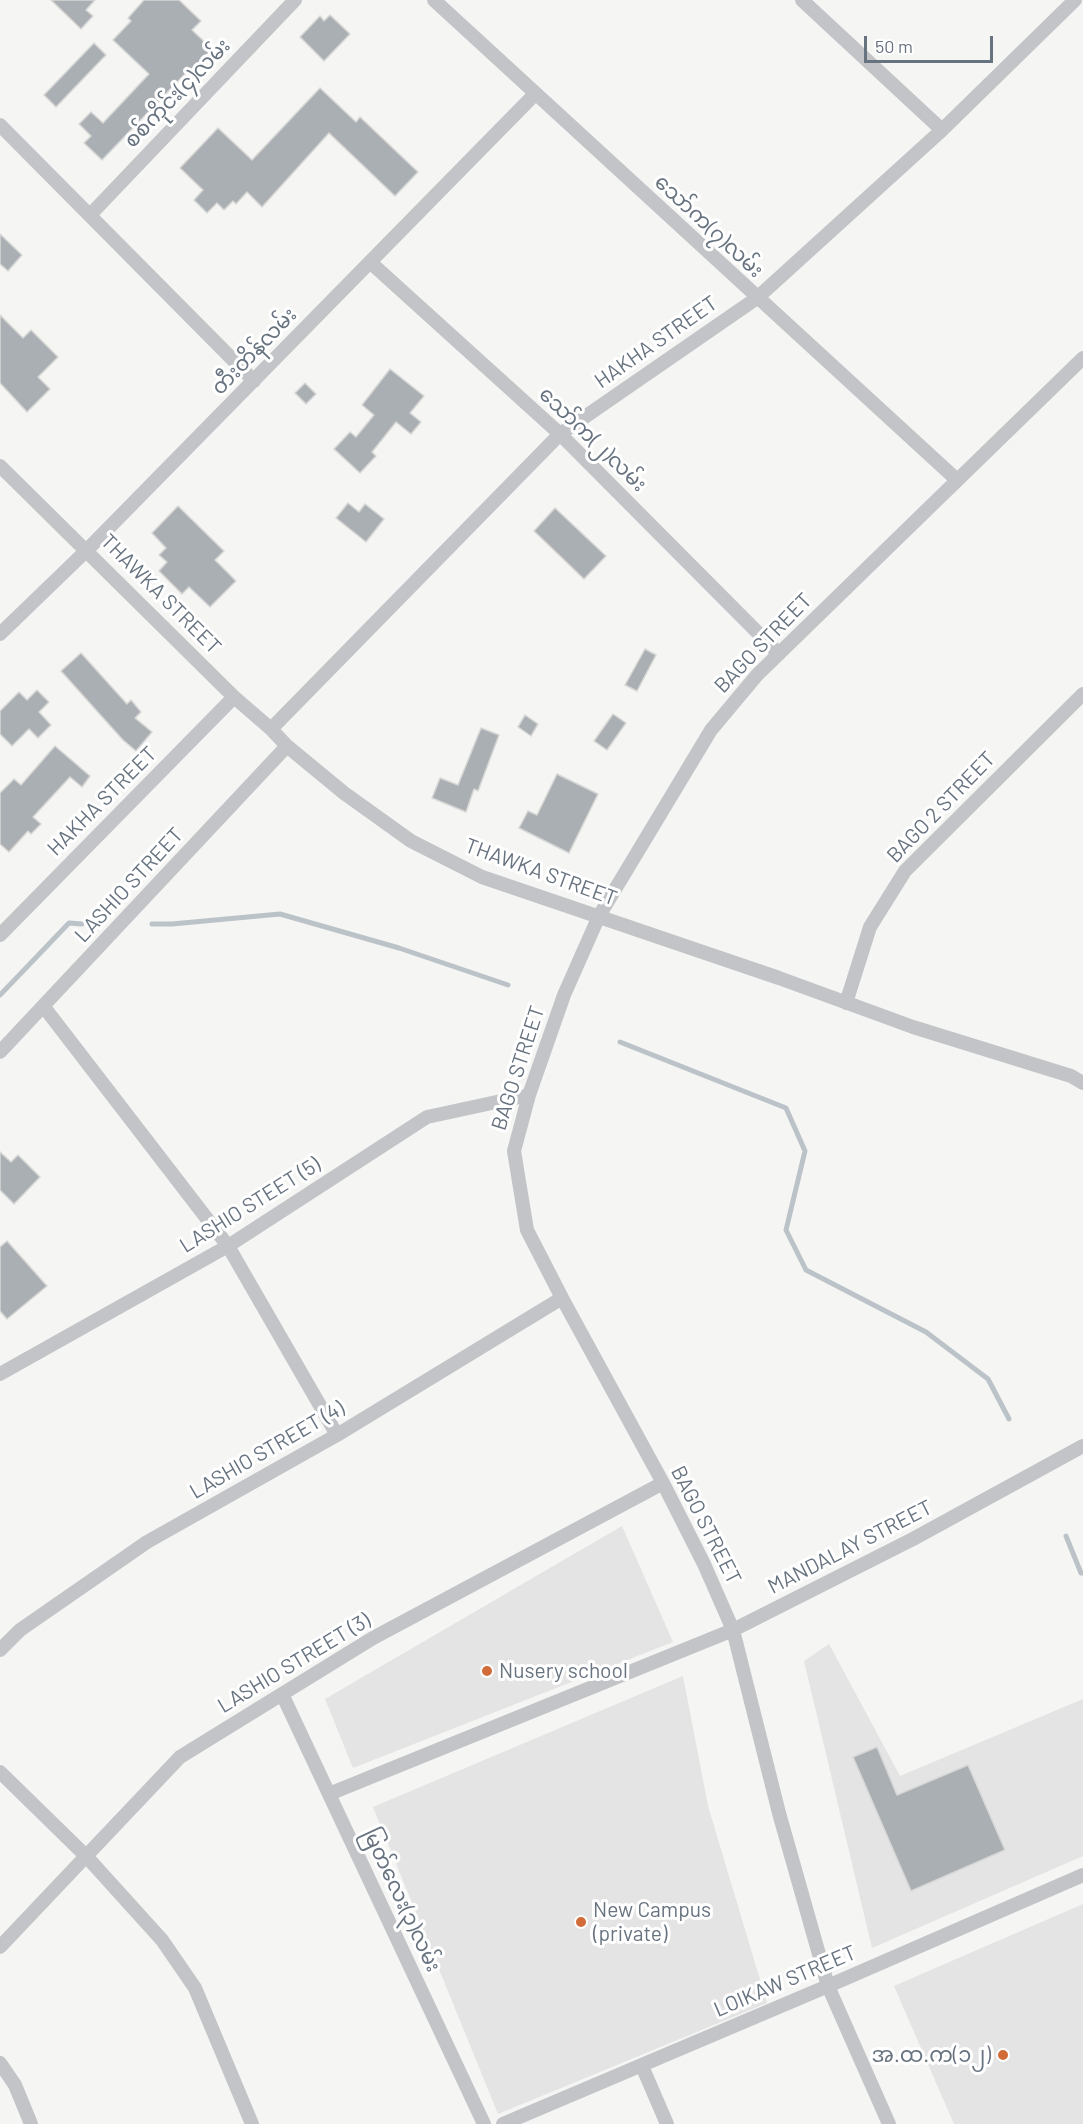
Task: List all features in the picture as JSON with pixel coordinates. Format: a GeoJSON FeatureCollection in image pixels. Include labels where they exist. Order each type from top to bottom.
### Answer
{"type":"FeatureCollection","features":[{"type":"Feature","properties":{"kind":"street","name":"စစ်ကိုင်း(၄)လမ်း"},"geometry":{"type":"LineString","coordinates":[[90,215],[295,0]]}},
{"type":"Feature","properties":{"kind":"street","name":"သော်က(၇)လမ်း"},"geometry":{"type":"LineString","coordinates":[[434,0],[957,480]]}},
{"type":"Feature","properties":{"kind":"street"},"geometry":{"type":"LineString","coordinates":[[802,0],[942,130]]}},
{"type":"Feature","properties":{"kind":"street","name":"HAKHA STREET"},"geometry":{"type":"LineString","coordinates":[[271,729],[560,434],[757,298],[942,130],[1075,0]]}},
{"type":"Feature","properties":{"kind":"street","name":"တီးတိန်လမ်း"},"geometry":{"type":"LineString","coordinates":[[0,634],[87,550],[535,94]]}},
{"type":"Feature","properties":{"kind":"street"},"geometry":{"type":"LineString","coordinates":[[0,125],[254,381]]}},
{"type":"Feature","properties":{"kind":"street","name":"သော်က(၂)လမ်း"},"geometry":{"type":"LineString","coordinates":[[370,262],[560,434],[779,654]]}},
{"type":"Feature","properties":{"kind":"street","name":"BAGO STREET"},"geometry":{"type":"LineString","coordinates":[[889,2124],[828,1986],[779,1813],[734,1630],[663,1483],[527,1230],[514,1151],[529,1095],[564,995],[599,916],[711,730],[757,675],[957,480],[1081,364]]}},
{"type":"Feature","properties":{"kind":"street","name":"THAWKA STREET"},"geometry":{"type":"LineString","coordinates":[[0,466],[234,697],[287,746],[344,793],[411,841],[482,877],[913,1027],[1071,1076],[1083,1083]]}},
{"type":"Feature","properties":{"kind":"street","name":"BAGO 2 STREET"},"geometry":{"type":"LineString","coordinates":[[846,1003],[870,927],[905,871],[1083,694]]}},
{"type":"Feature","properties":{"kind":"street","name":"HAKHA STREET"},"geometry":{"type":"LineString","coordinates":[[0,935],[234,697]]}},
{"type":"Feature","properties":{"kind":"street","name":"LASHIO STREET"},"geometry":{"type":"LineString","coordinates":[[0,1052],[287,746]]}},
{"type":"Feature","properties":{"kind":"street"},"geometry":{"type":"LineString","coordinates":[[44,1007],[228,1246],[337,1435]]}},
{"type":"Feature","properties":{"kind":"street","name":"LASHIO STEET (5)"},"geometry":{"type":"LineString","coordinates":[[0,1374],[228,1246],[427,1117],[529,1095]]}},
{"type":"Feature","properties":{"kind":"street","name":"LASHIO STREET (4)"},"geometry":{"type":"LineString","coordinates":[[0,1650],[20,1630],[147,1542],[337,1435],[562,1298]]}},
{"type":"Feature","properties":{"kind":"street","name":"MANDALAY STREET"},"geometry":{"type":"LineString","coordinates":[[329,1794],[734,1630],[913,1539],[1083,1446]]}},
{"type":"Feature","properties":{"kind":"street","name":"LASHIO STREET (3)"},"geometry":{"type":"LineString","coordinates":[[0,1947],[180,1757],[373,1638],[663,1483]]}},
{"type":"Feature","properties":{"kind":"street","name":"မြတ်လေး(၃)လမ်း"},"geometry":{"type":"LineString","coordinates":[[282,1694],[484,2124]]}},
{"type":"Feature","properties":{"kind":"street"},"geometry":{"type":"LineString","coordinates":[[0,1772],[86,1856],[162,1940],[195,1988],[252,2124]]}},
{"type":"Feature","properties":{"kind":"street","name":"LOIKAW STREET"},"geometry":{"type":"LineString","coordinates":[[503,2124],[1083,1875]]}},
{"type":"Feature","properties":{"kind":"street"},"geometry":{"type":"LineString","coordinates":[[0,2062],[15,2085],[31,2124]]}},
{"type":"Feature","properties":{"kind":"street"},"geometry":{"type":"LineString","coordinates":[[642,2066],[667,2124]]}},
{"type":"Feature","properties":{"kind":"shaded area","name":"Nusery school"},"geometry":{"type":"Polygon","coordinates":[[[622,1526],[673,1642],[353,1768],[325,1699],[622,1526]]]}},
{"type":"Feature","properties":{"kind":"shaded area"},"geometry":{"type":"Polygon","coordinates":[[[829,1644],[900,1776],[1083,1699],[1083,1856],[872,1948],[804,1661],[829,1644]]]}},
{"type":"Feature","properties":{"kind":"shaded area","name":"New Campus (private)"},"geometry":{"type":"Polygon","coordinates":[[[683,1676],[708,1806],[767,2003],[498,2114],[373,1807],[683,1676]]]}},
{"type":"Feature","properties":{"kind":"shaded area","name":"အ.ထ.က(၁၂)"},"geometry":{"type":"Polygon","coordinates":[[[1083,1904],[1083,2124],[954,2124],[894,1986],[1083,1904]]]}},
{"type":"Feature","properties":{"kind":"building"},"geometry":{"type":"Polygon","coordinates":[[[51,0],[95,0],[86,10],[93,16],[81,29],[51,0]]]}},
{"type":"Feature","properties":{"kind":"building"},"geometry":{"type":"Polygon","coordinates":[[[144,0],[179,0],[201,21],[192,30],[212,49],[102,160],[84,143],[91,136],[79,124],[91,112],[103,123],[149,74],[113,40],[131,21],[128,18],[144,0]]]}},
{"type":"Feature","properties":{"kind":"building"},"geometry":{"type":"Polygon","coordinates":[[[330,15],[350,34],[324,61],[300,37],[320,16],[324,21],[330,15]]]}},
{"type":"Feature","properties":{"kind":"building"},"geometry":{"type":"Polygon","coordinates":[[[94,43],[106,55],[56,107],[44,95],[94,43]]]}},
{"type":"Feature","properties":{"kind":"building"},"geometry":{"type":"Polygon","coordinates":[[[320,88],[356,122],[360,117],[418,172],[395,196],[329,133],[262,207],[247,192],[236,204],[233,201],[224,210],[217,203],[207,213],[194,200],[203,190],[180,168],[218,128],[252,160],[320,88]]]}},
{"type":"Feature","properties":{"kind":"building"},"geometry":{"type":"Polygon","coordinates":[[[0,234],[22,255],[8,271],[0,264],[0,234]]]}},
{"type":"Feature","properties":{"kind":"building"},"geometry":{"type":"Polygon","coordinates":[[[0,315],[23,338],[31,330],[58,357],[38,377],[50,389],[27,412],[0,383],[0,315]]]}},
{"type":"Feature","properties":{"kind":"building"},"geometry":{"type":"Polygon","coordinates":[[[390,369],[424,396],[410,413],[421,422],[411,434],[396,422],[372,452],[376,456],[360,473],[334,449],[350,432],[356,437],[374,415],[362,405],[390,369]]]}},
{"type":"Feature","properties":{"kind":"building"},"geometry":{"type":"Polygon","coordinates":[[[305,383],[316,394],[306,404],[295,393],[305,383]]]}},
{"type":"Feature","properties":{"kind":"building"},"geometry":{"type":"Polygon","coordinates":[[[348,503],[359,512],[365,504],[384,519],[366,542],[336,518],[348,503]]]}},
{"type":"Feature","properties":{"kind":"building"},"geometry":{"type":"Polygon","coordinates":[[[178,506],[224,551],[215,560],[236,581],[210,607],[189,587],[182,594],[159,571],[167,562],[159,555],[166,548],[152,533],[178,506]]]}},
{"type":"Feature","properties":{"kind":"building"},"geometry":{"type":"Polygon","coordinates":[[[555,508],[606,556],[584,579],[534,531],[555,508]]]}},
{"type":"Feature","properties":{"kind":"building"},"geometry":{"type":"Polygon","coordinates":[[[645,649],[656,655],[637,691],[625,685],[645,649]]]}},
{"type":"Feature","properties":{"kind":"building"},"geometry":{"type":"Polygon","coordinates":[[[81,653],[127,704],[131,700],[141,712],[135,718],[152,732],[136,751],[123,740],[61,671],[81,653]]]}},
{"type":"Feature","properties":{"kind":"building"},"geometry":{"type":"Polygon","coordinates":[[[37,690],[49,702],[39,712],[51,725],[38,738],[29,729],[12,746],[0,734],[0,711],[19,692],[27,700],[37,690]]]}},
{"type":"Feature","properties":{"kind":"building"},"geometry":{"type":"Polygon","coordinates":[[[613,714],[626,723],[607,750],[594,741],[613,714]]]}},
{"type":"Feature","properties":{"kind":"building"},"geometry":{"type":"Polygon","coordinates":[[[525,715],[538,724],[531,736],[518,727],[525,715]]]}},
{"type":"Feature","properties":{"kind":"building"},"geometry":{"type":"Polygon","coordinates":[[[481,728],[499,735],[478,791],[474,789],[466,812],[432,798],[440,778],[458,785],[481,728]]]}},
{"type":"Feature","properties":{"kind":"building"},"geometry":{"type":"Polygon","coordinates":[[[55,746],[90,776],[82,787],[70,777],[33,817],[41,824],[31,834],[28,831],[9,852],[0,844],[0,793],[14,779],[21,785],[55,746]]]}},
{"type":"Feature","properties":{"kind":"building"},"geometry":{"type":"Polygon","coordinates":[[[557,774],[598,794],[569,853],[519,828],[528,811],[537,815],[557,774]]]}},
{"type":"Feature","properties":{"kind":"building"},"geometry":{"type":"Polygon","coordinates":[[[0,1152],[11,1162],[18,1155],[40,1177],[14,1204],[0,1190],[0,1152]]]}},
{"type":"Feature","properties":{"kind":"building"},"geometry":{"type":"Polygon","coordinates":[[[7,1241],[47,1286],[7,1319],[0,1311],[0,1247],[7,1241]]]}},
{"type":"Feature","properties":{"kind":"building"},"geometry":{"type":"Polygon","coordinates":[[[877,1747],[897,1795],[968,1765],[1005,1850],[911,1891],[853,1757],[877,1747]]]}},
{"type":"Feature","properties":{"kind":"waterway"},"geometry":{"type":"LineString","coordinates":[[152,924],[280,914],[399,948],[508,985]]}},
{"type":"Feature","properties":{"kind":"waterway"},"geometry":{"type":"LineString","coordinates":[[0,995],[69,923],[82,924]]}},
{"type":"Feature","properties":{"kind":"waterway"},"geometry":{"type":"LineString","coordinates":[[620,1042],[786,1108],[805,1151],[786,1230],[806,1270],[926,1332],[988,1379],[1009,1419]]}},
{"type":"Feature","properties":{"kind":"waterway"},"geometry":{"type":"LineString","coordinates":[[1066,1536],[1081,1573],[1083,1573]]}},
{"type":"Feature","properties":{"kind":"place","name":"Nusery school"},"geometry":{"type":"Point","coordinates":[487,1671]}},
{"type":"Feature","properties":{"kind":"place","name":"New Campus (private)"},"geometry":{"type":"Point","coordinates":[581,1922]}},
{"type":"Feature","properties":{"kind":"place","name":"အ.ထ.က(၁၂)"},"geometry":{"type":"Point","coordinates":[1003,2055]}}]}
